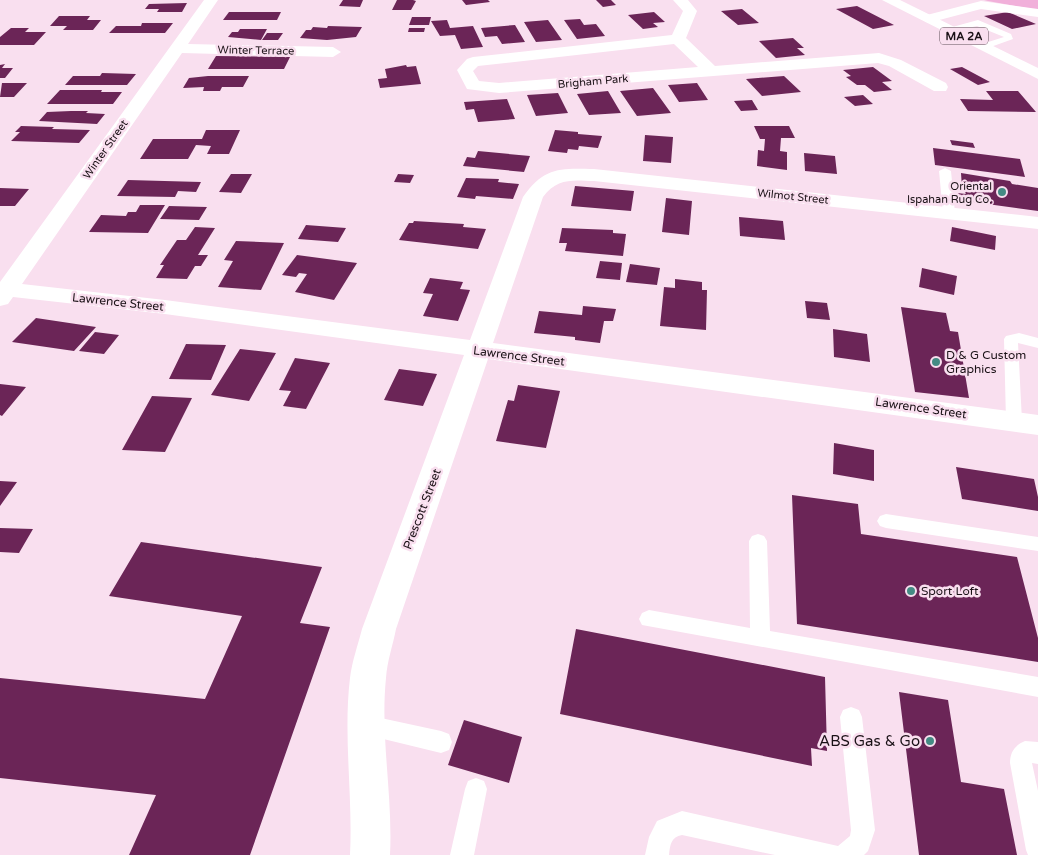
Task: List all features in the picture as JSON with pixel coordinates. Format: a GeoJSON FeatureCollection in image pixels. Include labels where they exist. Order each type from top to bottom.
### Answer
{"type":"FeatureCollection","features":[{"type":"Feature","properties":{"kind":"street","name":"Winter Street"},"geometry":{"type":"LineString","coordinates":[[3,293],[211,0]]}},
{"type":"Feature","properties":{"kind":"street"},"geometry":{"type":"LineString","coordinates":[[680,0],[690,11],[678,40],[711,71]]}},
{"type":"Feature","properties":{"kind":"street","name":"MA 2A"},"geometry":{"type":"LineString","coordinates":[[889,0],[985,46],[1038,74]]}},
{"type":"Feature","properties":{"kind":"street"},"geometry":{"type":"LineString","coordinates":[[928,19],[981,5],[1038,13]]}},
{"type":"Feature","properties":{"kind":"street","name":"Brigham Park"},"geometry":{"type":"LineString","coordinates":[[678,40],[473,62],[465,70],[473,85],[488,88],[879,58],[895,63],[940,87]]}},
{"type":"Feature","properties":{"kind":"street","name":"Winter Terrace"},"geometry":{"type":"LineString","coordinates":[[178,48],[333,52]]}},
{"type":"Feature","properties":{"kind":"street","name":"Wilmot Street"},"geometry":{"type":"LineString","coordinates":[[548,180],[556,176],[594,175],[1038,223]]}},
{"type":"Feature","properties":{"kind":"street","name":"Prescott Street"},"geometry":{"type":"LineString","coordinates":[[370,855],[373,827],[367,725],[368,676],[380,629],[533,197],[543,182],[548,180]]}},
{"type":"Feature","properties":{"kind":"street","name":"Lawrence Street"},"geometry":{"type":"LineString","coordinates":[[3,293],[165,307],[1026,423]]}},
{"type":"Feature","properties":{"kind":"lane"},"geometry":{"type":"LineString","coordinates":[[949,29],[978,23],[1008,36],[1008,39],[985,46]]}},
{"type":"Feature","properties":{"kind":"lane"},"geometry":{"type":"LineString","coordinates":[[945,171],[949,213]]}},
{"type":"Feature","properties":{"kind":"lane"},"geometry":{"type":"LineString","coordinates":[[1026,423],[1011,339],[1019,338],[1038,343]]}},
{"type":"Feature","properties":{"kind":"lane"},"geometry":{"type":"LineString","coordinates":[[886,521],[1038,544]]}},
{"type":"Feature","properties":{"kind":"lane"},"geometry":{"type":"LineString","coordinates":[[758,541],[760,638]]}},
{"type":"Feature","properties":{"kind":"lane"},"geometry":{"type":"LineString","coordinates":[[649,619],[1038,687]]}},
{"type":"Feature","properties":{"kind":"lane"},"geometry":{"type":"LineString","coordinates":[[846,855],[860,843],[862,830],[851,717]]}},
{"type":"Feature","properties":{"kind":"lane"},"geometry":{"type":"LineString","coordinates":[[367,725],[441,742]]}},
{"type":"Feature","properties":{"kind":"lane"},"geometry":{"type":"LineString","coordinates":[[1038,753],[1025,752],[1021,757],[1020,763],[1038,850]]}},
{"type":"Feature","properties":{"kind":"lane"},"geometry":{"type":"LineString","coordinates":[[462,855],[476,789]]}},
{"type":"Feature","properties":{"kind":"lane"},"geometry":{"type":"LineString","coordinates":[[657,855],[659,842],[665,830],[671,824],[682,822],[831,855]]}},
{"type":"Feature","properties":{"kind":"shaded area"},"geometry":{"type":"Polygon","coordinates":[[[984,0],[1038,0],[1038,10],[988,1],[984,0]]]}},
{"type":"Feature","properties":{"kind":"building"},"geometry":{"type":"Polygon","coordinates":[[[343,0],[363,0],[360,7],[339,6],[343,0]]]}},
{"type":"Feature","properties":{"kind":"building"},"geometry":{"type":"Polygon","coordinates":[[[397,0],[416,1],[411,10],[392,10],[397,0]]]}},
{"type":"Feature","properties":{"kind":"building"},"geometry":{"type":"Polygon","coordinates":[[[462,0],[488,0],[490,2],[466,5],[462,0]]]}},
{"type":"Feature","properties":{"kind":"building"},"geometry":{"type":"Polygon","coordinates":[[[596,0],[611,0],[616,5],[603,7],[596,0]]]}},
{"type":"Feature","properties":{"kind":"building"},"geometry":{"type":"Polygon","coordinates":[[[187,3],[182,12],[157,12],[159,9],[145,9],[149,4],[187,3]]]}},
{"type":"Feature","properties":{"kind":"building"},"geometry":{"type":"Polygon","coordinates":[[[857,6],[894,25],[873,29],[836,9],[857,6]]]}},
{"type":"Feature","properties":{"kind":"building"},"geometry":{"type":"Polygon","coordinates":[[[742,9],[759,23],[738,25],[721,11],[742,9]]]}},
{"type":"Feature","properties":{"kind":"building"},"geometry":{"type":"Polygon","coordinates":[[[229,12],[281,12],[277,20],[223,20],[229,12]]]}},
{"type":"Feature","properties":{"kind":"building"},"geometry":{"type":"Polygon","coordinates":[[[654,12],[665,22],[653,23],[658,27],[643,29],[628,15],[654,12]]]}},
{"type":"Feature","properties":{"kind":"building"},"geometry":{"type":"Polygon","coordinates":[[[1008,12],[1036,24],[1012,29],[984,16],[1008,12]]]}},
{"type":"Feature","properties":{"kind":"building"},"geometry":{"type":"Polygon","coordinates":[[[59,16],[90,16],[87,20],[101,20],[93,30],[63,30],[67,26],[50,26],[59,16]]]}},
{"type":"Feature","properties":{"kind":"building"},"geometry":{"type":"Polygon","coordinates":[[[412,17],[431,17],[429,25],[409,25],[412,17]]]}},
{"type":"Feature","properties":{"kind":"building"},"geometry":{"type":"Polygon","coordinates":[[[580,19],[584,25],[596,24],[605,36],[577,39],[564,20],[580,19]]]}},
{"type":"Feature","properties":{"kind":"building"},"geometry":{"type":"Polygon","coordinates":[[[447,20],[450,28],[473,26],[483,47],[461,49],[455,35],[440,36],[431,21],[447,20]]]}},
{"type":"Feature","properties":{"kind":"building"},"geometry":{"type":"Polygon","coordinates":[[[548,20],[562,40],[536,42],[524,22],[548,20]]]}},
{"type":"Feature","properties":{"kind":"building"},"geometry":{"type":"Polygon","coordinates":[[[142,23],[173,23],[165,33],[109,33],[116,26],[141,26],[142,23]]]}},
{"type":"Feature","properties":{"kind":"building"},"geometry":{"type":"Polygon","coordinates":[[[515,25],[525,42],[502,44],[497,36],[485,37],[481,28],[515,25]]]}},
{"type":"Feature","properties":{"kind":"building"},"geometry":{"type":"Polygon","coordinates":[[[328,26],[362,27],[356,37],[327,40],[300,38],[306,30],[311,30],[313,27],[327,28],[328,26]]]}},
{"type":"Feature","properties":{"kind":"building"},"geometry":{"type":"Polygon","coordinates":[[[11,28],[29,28],[25,32],[46,32],[34,45],[0,45],[0,37],[11,28]]]}},
{"type":"Feature","properties":{"kind":"building"},"geometry":{"type":"Polygon","coordinates":[[[409,28],[425,28],[424,32],[408,32],[409,28]]]}},
{"type":"Feature","properties":{"kind":"building"},"geometry":{"type":"Polygon","coordinates":[[[240,29],[267,29],[261,40],[228,37],[232,32],[238,32],[240,29]]]}},
{"type":"Feature","properties":{"kind":"building"},"geometry":{"type":"Polygon","coordinates":[[[267,33],[283,33],[278,40],[262,40],[267,33]]]}},
{"type":"Feature","properties":{"kind":"building"},"geometry":{"type":"Polygon","coordinates":[[[793,38],[804,48],[797,48],[805,55],[776,58],[759,41],[793,38]]]}},
{"type":"Feature","properties":{"kind":"building"},"geometry":{"type":"Polygon","coordinates":[[[216,56],[290,57],[284,69],[208,69],[216,56]]]}},
{"type":"Feature","properties":{"kind":"building"},"geometry":{"type":"Polygon","coordinates":[[[5,64],[2,68],[13,68],[5,78],[0,78],[0,65],[5,64]]]}},
{"type":"Feature","properties":{"kind":"building"},"geometry":{"type":"Polygon","coordinates":[[[406,65],[407,67],[416,66],[421,84],[380,88],[378,79],[387,78],[385,69],[406,65]]]}},
{"type":"Feature","properties":{"kind":"building"},"geometry":{"type":"Polygon","coordinates":[[[873,67],[892,81],[882,82],[892,90],[874,92],[865,85],[857,85],[846,77],[851,76],[843,70],[873,67]]]}},
{"type":"Feature","properties":{"kind":"building"},"geometry":{"type":"Polygon","coordinates":[[[962,67],[990,82],[978,85],[950,69],[962,67]]]}},
{"type":"Feature","properties":{"kind":"building"},"geometry":{"type":"Polygon","coordinates":[[[102,73],[136,74],[127,85],[65,85],[73,76],[100,76],[102,73]]]}},
{"type":"Feature","properties":{"kind":"building"},"geometry":{"type":"Polygon","coordinates":[[[249,76],[243,87],[222,87],[220,91],[203,91],[204,87],[183,88],[189,78],[249,76]]]}},
{"type":"Feature","properties":{"kind":"building"},"geometry":{"type":"Polygon","coordinates":[[[784,76],[801,92],[762,96],[746,79],[784,76]]]}},
{"type":"Feature","properties":{"kind":"building"},"geometry":{"type":"Polygon","coordinates":[[[2,83],[27,83],[14,97],[0,97],[2,83]]]}},
{"type":"Feature","properties":{"kind":"building"},"geometry":{"type":"Polygon","coordinates":[[[697,83],[708,100],[679,102],[668,85],[697,83]]]}},
{"type":"Feature","properties":{"kind":"building"},"geometry":{"type":"Polygon","coordinates":[[[653,88],[671,113],[637,116],[620,91],[653,88]]]}},
{"type":"Feature","properties":{"kind":"building"},"geometry":{"type":"Polygon","coordinates":[[[60,90],[122,92],[113,104],[47,104],[60,90]]]}},
{"type":"Feature","properties":{"kind":"building"},"geometry":{"type":"Polygon","coordinates":[[[608,91],[621,113],[589,115],[577,94],[608,91]]]}},
{"type":"Feature","properties":{"kind":"building"},"geometry":{"type":"Polygon","coordinates":[[[986,91],[1018,91],[1036,112],[968,111],[960,99],[993,100],[986,91]]]}},
{"type":"Feature","properties":{"kind":"building"},"geometry":{"type":"Polygon","coordinates":[[[558,93],[568,113],[536,116],[527,95],[558,93]]]}},
{"type":"Feature","properties":{"kind":"building"},"geometry":{"type":"Polygon","coordinates":[[[863,95],[873,104],[855,106],[844,97],[863,95]]]}},
{"type":"Feature","properties":{"kind":"building"},"geometry":{"type":"Polygon","coordinates":[[[507,99],[515,119],[478,122],[474,109],[466,110],[464,102],[507,99]]]}},
{"type":"Feature","properties":{"kind":"building"},"geometry":{"type":"Polygon","coordinates":[[[752,100],[758,110],[741,111],[734,101],[752,100]]]}},
{"type":"Feature","properties":{"kind":"building"},"geometry":{"type":"Polygon","coordinates":[[[71,111],[105,114],[97,124],[39,121],[47,112],[71,111]]]}},
{"type":"Feature","properties":{"kind":"building"},"geometry":{"type":"Polygon","coordinates":[[[21,126],[90,130],[79,143],[11,141],[20,132],[15,132],[21,126]]]}},
{"type":"Feature","properties":{"kind":"building"},"geometry":{"type":"Polygon","coordinates":[[[754,126],[789,126],[795,138],[781,138],[780,151],[787,152],[787,170],[757,166],[758,150],[764,151],[765,139],[760,139],[754,126]]]}},
{"type":"Feature","properties":{"kind":"building"},"geometry":{"type":"Polygon","coordinates":[[[206,130],[240,130],[229,154],[207,154],[211,146],[196,145],[188,159],[140,159],[153,139],[202,139],[206,130]]]}},
{"type":"Feature","properties":{"kind":"building"},"geometry":{"type":"Polygon","coordinates":[[[555,130],[602,136],[598,148],[579,146],[578,150],[568,149],[567,153],[548,151],[555,130]]]}},
{"type":"Feature","properties":{"kind":"building"},"geometry":{"type":"Polygon","coordinates":[[[645,135],[673,137],[671,163],[643,161],[645,135]]]}},
{"type":"Feature","properties":{"kind":"building"},"geometry":{"type":"Polygon","coordinates":[[[950,140],[973,143],[975,148],[952,145],[950,140]]]}},
{"type":"Feature","properties":{"kind":"building"},"geometry":{"type":"Polygon","coordinates":[[[933,148],[1020,159],[1025,177],[935,165],[933,148]]]}},
{"type":"Feature","properties":{"kind":"building"},"geometry":{"type":"Polygon","coordinates":[[[478,151],[530,156],[524,172],[463,166],[467,157],[475,158],[478,151]]]}},
{"type":"Feature","properties":{"kind":"building"},"geometry":{"type":"Polygon","coordinates":[[[804,153],[835,156],[837,174],[805,171],[804,153]]]}},
{"type":"Feature","properties":{"kind":"building","name":"Oriental Ispahan Rug Co."},"geometry":{"type":"Polygon","coordinates":[[[961,173],[1010,181],[1012,184],[1038,188],[1038,211],[958,200],[957,193],[966,194],[962,188],[961,173]]]}},
{"type":"Feature","properties":{"kind":"building"},"geometry":{"type":"Polygon","coordinates":[[[231,174],[252,174],[241,193],[219,192],[231,174]]]}},
{"type":"Feature","properties":{"kind":"building"},"geometry":{"type":"Polygon","coordinates":[[[398,174],[414,175],[410,183],[394,182],[398,174]]]}},
{"type":"Feature","properties":{"kind":"building"},"geometry":{"type":"Polygon","coordinates":[[[466,178],[499,179],[498,182],[519,184],[513,199],[476,196],[475,199],[457,197],[466,178]]]}},
{"type":"Feature","properties":{"kind":"building"},"geometry":{"type":"Polygon","coordinates":[[[128,180],[201,182],[196,192],[178,191],[175,197],[117,196],[128,180]]]}},
{"type":"Feature","properties":{"kind":"building"},"geometry":{"type":"Polygon","coordinates":[[[575,186],[634,191],[631,211],[571,206],[575,186]]]}},
{"type":"Feature","properties":{"kind":"building"},"geometry":{"type":"Polygon","coordinates":[[[0,188],[29,189],[15,206],[0,206],[0,188]]]}},
{"type":"Feature","properties":{"kind":"building"},"geometry":{"type":"Polygon","coordinates":[[[666,198],[692,201],[689,235],[662,232],[666,198]]]}},
{"type":"Feature","properties":{"kind":"building"},"geometry":{"type":"Polygon","coordinates":[[[140,205],[165,205],[148,233],[89,232],[101,215],[126,216],[128,212],[136,212],[140,205]]]}},
{"type":"Feature","properties":{"kind":"building"},"geometry":{"type":"Polygon","coordinates":[[[169,206],[207,207],[199,220],[160,219],[169,206]]]}},
{"type":"Feature","properties":{"kind":"building"},"geometry":{"type":"Polygon","coordinates":[[[739,217],[783,221],[785,240],[740,236],[739,217]]]}},
{"type":"Feature","properties":{"kind":"building"},"geometry":{"type":"Polygon","coordinates":[[[414,221],[464,224],[463,227],[486,229],[478,249],[399,240],[409,223],[414,221]]]}},
{"type":"Feature","properties":{"kind":"building"},"geometry":{"type":"Polygon","coordinates":[[[306,225],[346,228],[338,242],[298,239],[306,225]]]}},
{"type":"Feature","properties":{"kind":"building"},"geometry":{"type":"Polygon","coordinates":[[[195,227],[215,228],[198,255],[208,255],[201,266],[195,266],[187,279],[156,278],[164,265],[160,265],[177,240],[186,240],[195,227]]]}},
{"type":"Feature","properties":{"kind":"building"},"geometry":{"type":"Polygon","coordinates":[[[952,227],[996,236],[995,250],[950,241],[952,227]]]}},
{"type":"Feature","properties":{"kind":"building"},"geometry":{"type":"Polygon","coordinates":[[[562,228],[613,230],[613,233],[626,234],[623,256],[565,251],[567,243],[559,243],[562,228]]]}},
{"type":"Feature","properties":{"kind":"building"},"geometry":{"type":"Polygon","coordinates":[[[236,241],[284,243],[261,290],[218,287],[233,261],[224,260],[236,241]]]}},
{"type":"Feature","properties":{"kind":"building"},"geometry":{"type":"Polygon","coordinates":[[[297,255],[357,263],[334,300],[295,292],[307,274],[299,273],[296,277],[282,275],[297,255]]]}},
{"type":"Feature","properties":{"kind":"building"},"geometry":{"type":"Polygon","coordinates":[[[600,261],[622,263],[620,280],[596,278],[600,261]]]}},
{"type":"Feature","properties":{"kind":"building"},"geometry":{"type":"Polygon","coordinates":[[[630,264],[660,268],[657,285],[626,282],[630,264]]]}},
{"type":"Feature","properties":{"kind":"building"},"geometry":{"type":"Polygon","coordinates":[[[922,268],[957,276],[954,295],[919,287],[922,268]]]}},
{"type":"Feature","properties":{"kind":"building"},"geometry":{"type":"Polygon","coordinates":[[[430,278],[463,282],[460,289],[470,290],[458,321],[423,316],[433,294],[423,293],[430,278]]]}},
{"type":"Feature","properties":{"kind":"building"},"geometry":{"type":"Polygon","coordinates":[[[675,279],[702,282],[702,290],[707,290],[706,330],[660,326],[664,287],[675,288],[675,279]]]}},
{"type":"Feature","properties":{"kind":"building"},"geometry":{"type":"Polygon","coordinates":[[[805,301],[827,303],[830,320],[807,318],[805,301]]]}},
{"type":"Feature","properties":{"kind":"building"},"geometry":{"type":"Polygon","coordinates":[[[583,306],[616,309],[613,321],[604,321],[600,343],[575,340],[575,337],[534,333],[539,311],[582,315],[583,306]]]}},
{"type":"Feature","properties":{"kind":"building","name":"D & G Custom Graphics"},"geometry":{"type":"Polygon","coordinates":[[[901,307],[946,313],[950,331],[958,332],[969,398],[915,392],[901,307]]]}},
{"type":"Feature","properties":{"kind":"building"},"geometry":{"type":"Polygon","coordinates":[[[36,318],[96,327],[74,351],[12,342],[36,318]]]}},
{"type":"Feature","properties":{"kind":"building"},"geometry":{"type":"Polygon","coordinates":[[[833,329],[867,334],[870,362],[834,357],[833,329]]]}},
{"type":"Feature","properties":{"kind":"building"},"geometry":{"type":"Polygon","coordinates":[[[95,332],[119,335],[104,354],[79,351],[95,332]]]}},
{"type":"Feature","properties":{"kind":"building"},"geometry":{"type":"Polygon","coordinates":[[[186,344],[226,345],[211,380],[169,379],[186,344]]]}},
{"type":"Feature","properties":{"kind":"building"},"geometry":{"type":"Polygon","coordinates":[[[240,349],[276,353],[249,401],[211,395],[240,349]]]}},
{"type":"Feature","properties":{"kind":"building"},"geometry":{"type":"Polygon","coordinates":[[[295,358],[330,363],[306,409],[283,406],[291,391],[279,390],[295,358]]]}},
{"type":"Feature","properties":{"kind":"building"},"geometry":{"type":"Polygon","coordinates":[[[399,369],[437,374],[423,406],[384,400],[399,369]]]}},
{"type":"Feature","properties":{"kind":"building"},"geometry":{"type":"Polygon","coordinates":[[[0,384],[26,387],[2,416],[0,415],[0,384]]]}},
{"type":"Feature","properties":{"kind":"building"},"geometry":{"type":"Polygon","coordinates":[[[518,385],[560,391],[546,448],[496,441],[508,400],[514,401],[518,385]]]}},
{"type":"Feature","properties":{"kind":"building"},"geometry":{"type":"Polygon","coordinates":[[[152,396],[192,398],[165,452],[122,450],[152,396]]]}},
{"type":"Feature","properties":{"kind":"building"},"geometry":{"type":"Polygon","coordinates":[[[834,443],[874,450],[874,481],[833,474],[834,443]]]}},
{"type":"Feature","properties":{"kind":"building"},"geometry":{"type":"Polygon","coordinates":[[[956,467],[1034,479],[1038,497],[1038,511],[962,499],[956,467]]]}},
{"type":"Feature","properties":{"kind":"building"},"geometry":{"type":"Polygon","coordinates":[[[0,481],[17,482],[0,506],[0,481]]]}},
{"type":"Feature","properties":{"kind":"building","name":"Sport Loft"},"geometry":{"type":"Polygon","coordinates":[[[792,495],[858,504],[861,534],[1017,557],[1038,638],[1038,662],[797,624],[792,495]]]}},
{"type":"Feature","properties":{"kind":"building"},"geometry":{"type":"Polygon","coordinates":[[[0,528],[33,529],[19,553],[0,552],[0,528]]]}},
{"type":"Feature","properties":{"kind":"building"},"geometry":{"type":"Polygon","coordinates":[[[141,542],[322,567],[300,623],[330,627],[250,855],[129,855],[156,795],[0,778],[0,678],[205,699],[242,616],[109,596],[141,542]]]}},
{"type":"Feature","properties":{"kind":"building"},"geometry":{"type":"Polygon","coordinates":[[[576,629],[825,677],[827,751],[811,748],[812,766],[560,714],[576,629]]]}},
{"type":"Feature","properties":{"kind":"building","name":"ABS Gas & Go"},"geometry":{"type":"Polygon","coordinates":[[[899,692],[948,700],[961,782],[1004,789],[1017,855],[919,855],[899,692]]]}},
{"type":"Feature","properties":{"kind":"building"},"geometry":{"type":"Polygon","coordinates":[[[464,720],[522,737],[509,783],[448,765],[464,720]]]}},
{"type":"Feature","properties":{"kind":"place","name":"Oriental Ispahan Rug Co."},"geometry":{"type":"Point","coordinates":[1002,192]}},
{"type":"Feature","properties":{"kind":"place","name":"D & G Custom Graphics"},"geometry":{"type":"Point","coordinates":[936,362]}},
{"type":"Feature","properties":{"kind":"place","name":"Sport Loft"},"geometry":{"type":"Point","coordinates":[911,591]}},
{"type":"Feature","properties":{"kind":"place","name":"ABS Gas & Go"},"geometry":{"type":"Point","coordinates":[930,741]}}]}
